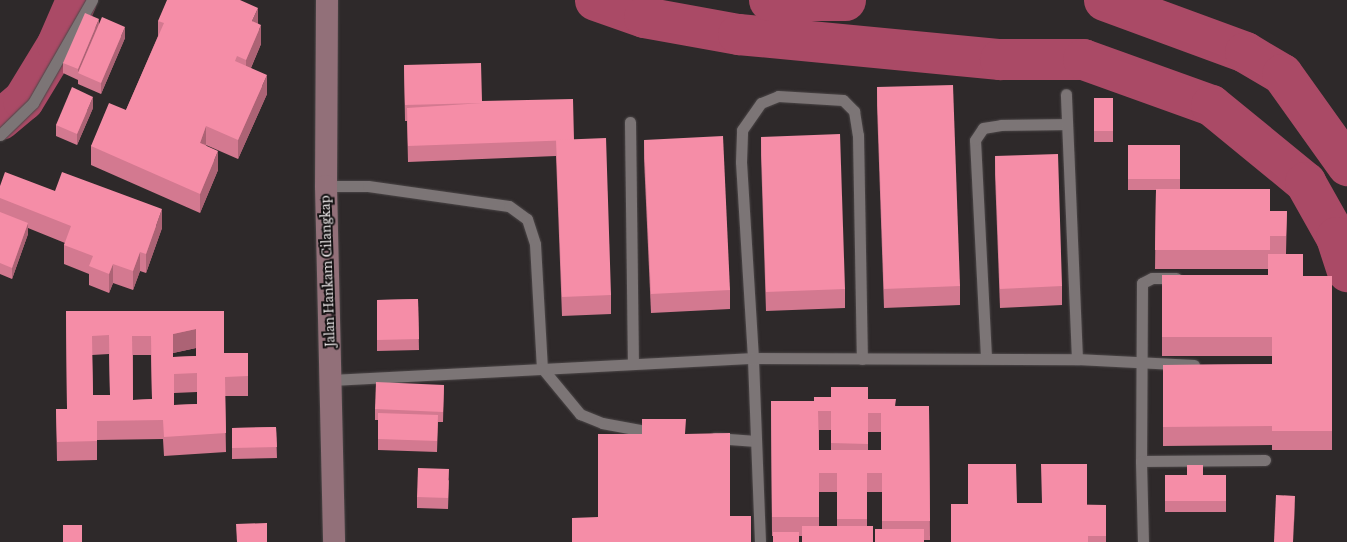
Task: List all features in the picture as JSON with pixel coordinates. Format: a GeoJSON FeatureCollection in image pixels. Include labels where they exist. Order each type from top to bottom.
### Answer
{"type":"FeatureCollection","features":[{"type":"Feature","properties":{"kind":"street","name":"Jalan Hankam Cilangkap"},"geometry":{"type":"LineString","coordinates":[[327,0],[326,186],[332,380],[334,542]]}},
{"type":"Feature","properties":{"kind":"lane"},"geometry":{"type":"LineString","coordinates":[[0,135],[33,103],[92,0]]}},
{"type":"Feature","properties":{"kind":"lane"},"geometry":{"type":"LineString","coordinates":[[1066,94],[1077,359]]}},
{"type":"Feature","properties":{"kind":"lane"},"geometry":{"type":"LineString","coordinates":[[760,542],[753,358],[741,162],[742,130],[761,103],[778,96],[843,100],[854,111],[858,135],[862,359]]}},
{"type":"Feature","properties":{"kind":"lane"},"geometry":{"type":"LineString","coordinates":[[630,122],[633,362]]}},
{"type":"Feature","properties":{"kind":"lane"},"geometry":{"type":"LineString","coordinates":[[986,357],[976,140],[983,128],[1001,125],[1067,124]]}},
{"type":"Feature","properties":{"kind":"lane"},"geometry":{"type":"LineString","coordinates":[[326,186],[368,186],[483,200],[509,206],[527,219],[535,244],[542,368],[580,414],[632,430],[670,434]]}},
{"type":"Feature","properties":{"kind":"lane"},"geometry":{"type":"LineString","coordinates":[[1143,542],[1141,461],[1143,363],[1142,283],[1152,278],[1190,278]]}},
{"type":"Feature","properties":{"kind":"lane"},"geometry":{"type":"LineString","coordinates":[[332,380],[633,362],[753,358],[862,359],[986,357],[1077,359],[1206,366]]}},
{"type":"Feature","properties":{"kind":"lane"},"geometry":{"type":"LineString","coordinates":[[701,438],[756,441]]}},
{"type":"Feature","properties":{"kind":"lane"},"geometry":{"type":"LineString","coordinates":[[1141,461],[1265,460]]}},
{"type":"Feature","properties":{"kind":"building"},"geometry":{"type":"Polygon","coordinates":[[[167,0],[240,0],[258,8],[252,21],[261,25],[246,60],[237,56],[235,61],[267,75],[238,140],[206,126],[200,143],[218,151],[200,194],[91,146],[109,103],[126,110],[164,23],[158,21],[167,0]]]}},
{"type":"Feature","properties":{"kind":"building"},"geometry":{"type":"Polygon","coordinates":[[[85,13],[99,19],[78,69],[63,63],[85,13]]]}},
{"type":"Feature","properties":{"kind":"building"},"geometry":{"type":"Polygon","coordinates":[[[102,17],[125,27],[101,83],[78,73],[102,17]]]}},
{"type":"Feature","properties":{"kind":"building"},"geometry":{"type":"Polygon","coordinates":[[[481,63],[482,101],[573,99],[574,140],[408,146],[407,108],[483,103],[405,105],[404,65],[481,63]]]}},
{"type":"Feature","properties":{"kind":"building"},"geometry":{"type":"Polygon","coordinates":[[[953,85],[960,286],[884,289],[877,87],[953,85]]]}},
{"type":"Feature","properties":{"kind":"building"},"geometry":{"type":"Polygon","coordinates":[[[72,87],[93,97],[77,134],[56,125],[72,87]]]}},
{"type":"Feature","properties":{"kind":"building"},"geometry":{"type":"Polygon","coordinates":[[[1094,98],[1113,98],[1113,131],[1094,131],[1094,98]]]}},
{"type":"Feature","properties":{"kind":"building"},"geometry":{"type":"Polygon","coordinates":[[[840,134],[845,289],[766,292],[761,137],[840,134]]]}},
{"type":"Feature","properties":{"kind":"building"},"geometry":{"type":"Polygon","coordinates":[[[723,136],[730,290],[651,294],[644,140],[723,136]]]}},
{"type":"Feature","properties":{"kind":"building"},"geometry":{"type":"Polygon","coordinates":[[[606,138],[611,295],[562,297],[556,140],[606,138]]]}},
{"type":"Feature","properties":{"kind":"building"},"geometry":{"type":"Polygon","coordinates":[[[1128,145],[1180,145],[1180,179],[1128,179],[1128,145]]]}},
{"type":"Feature","properties":{"kind":"building"},"geometry":{"type":"Polygon","coordinates":[[[1058,154],[1062,286],[1000,289],[995,156],[1058,154]]]}},
{"type":"Feature","properties":{"kind":"building"},"geometry":{"type":"Polygon","coordinates":[[[5,172],[55,191],[62,172],[162,209],[146,254],[140,252],[133,271],[113,264],[109,274],[89,266],[93,256],[64,245],[71,226],[0,198],[0,186],[5,172]]]}},
{"type":"Feature","properties":{"kind":"building"},"geometry":{"type":"Polygon","coordinates":[[[1156,189],[1270,189],[1270,211],[1287,211],[1286,236],[1270,236],[1270,250],[1155,250],[1156,189]]]}},
{"type":"Feature","properties":{"kind":"building"},"geometry":{"type":"Polygon","coordinates":[[[0,212],[28,223],[12,268],[0,263],[0,212]]]}},
{"type":"Feature","properties":{"kind":"building"},"geometry":{"type":"Polygon","coordinates":[[[1268,254],[1303,254],[1303,276],[1332,276],[1332,431],[1272,431],[1272,426],[1163,427],[1163,365],[1272,364],[1272,337],[1162,337],[1162,275],[1268,275],[1268,254]]]}},
{"type":"Feature","properties":{"kind":"building"},"geometry":{"type":"Polygon","coordinates":[[[418,299],[419,339],[377,340],[377,300],[418,299]]]}},
{"type":"Feature","properties":{"kind":"building"},"geometry":{"type":"Polygon","coordinates":[[[66,311],[224,311],[224,353],[248,353],[248,376],[225,377],[226,433],[164,437],[163,420],[97,421],[97,441],[57,442],[56,409],[67,409],[66,311]],[[196,329],[173,334],[173,357],[196,356],[196,329]],[[109,335],[92,336],[93,395],[110,395],[109,335]],[[132,336],[133,400],[152,399],[151,336],[132,336]],[[197,373],[174,374],[174,405],[197,404],[197,373]]]}},
{"type":"Feature","properties":{"kind":"building"},"geometry":{"type":"Polygon","coordinates":[[[376,382],[444,385],[443,412],[375,409],[376,382]]]}},
{"type":"Feature","properties":{"kind":"building"},"geometry":{"type":"Polygon","coordinates":[[[831,387],[868,387],[868,399],[896,399],[895,406],[929,406],[930,521],[882,521],[882,473],[867,473],[867,519],[837,519],[837,473],[819,473],[819,517],[772,517],[771,401],[814,401],[814,397],[831,397],[831,387]],[[818,411],[819,450],[881,450],[881,413],[868,413],[868,444],[831,443],[831,411],[818,411]]]}},
{"type":"Feature","properties":{"kind":"building"},"geometry":{"type":"Polygon","coordinates":[[[378,413],[438,415],[437,441],[378,439],[378,413]]]}},
{"type":"Feature","properties":{"kind":"building"},"geometry":{"type":"Polygon","coordinates":[[[642,419],[686,419],[685,434],[730,433],[730,516],[751,516],[751,542],[572,542],[572,518],[598,517],[598,434],[642,434],[642,419]]]}},
{"type":"Feature","properties":{"kind":"building"},"geometry":{"type":"Polygon","coordinates":[[[276,427],[277,447],[232,448],[232,428],[276,427]]]}},
{"type":"Feature","properties":{"kind":"building"},"geometry":{"type":"Polygon","coordinates":[[[968,464],[1016,464],[1017,503],[1042,503],[1041,464],[1087,464],[1087,505],[1106,505],[1106,536],[1088,536],[1088,542],[951,542],[951,504],[968,504],[968,464]]]}},
{"type":"Feature","properties":{"kind":"building"},"geometry":{"type":"Polygon","coordinates":[[[1187,465],[1203,465],[1203,475],[1226,475],[1226,501],[1165,501],[1165,475],[1187,475],[1187,465]]]}},
{"type":"Feature","properties":{"kind":"building"},"geometry":{"type":"Polygon","coordinates":[[[418,468],[449,469],[448,498],[417,497],[418,468]]]}},
{"type":"Feature","properties":{"kind":"building"},"geometry":{"type":"Polygon","coordinates":[[[1276,495],[1295,496],[1293,542],[1274,542],[1276,495]]]}},
{"type":"Feature","properties":{"kind":"building"},"geometry":{"type":"Polygon","coordinates":[[[267,523],[267,542],[237,542],[236,524],[267,523]]]}},
{"type":"Feature","properties":{"kind":"building"},"geometry":{"type":"Polygon","coordinates":[[[63,525],[82,525],[82,542],[63,542],[63,525]]]}},
{"type":"Feature","properties":{"kind":"building"},"geometry":{"type":"Polygon","coordinates":[[[802,526],[873,526],[873,542],[802,542],[802,526]]]}},
{"type":"Feature","properties":{"kind":"building"},"geometry":{"type":"Polygon","coordinates":[[[875,529],[924,529],[924,542],[875,542],[875,529]]]}},
{"type":"Feature","properties":{"kind":"building"},"geometry":{"type":"Polygon","coordinates":[[[773,532],[799,532],[799,542],[773,542],[773,532]]]}},
{"type":"Feature","properties":{"kind":"waterway"},"geometry":{"type":"LineString","coordinates":[[0,119],[23,100],[57,44],[76,0]]}},
{"type":"Feature","properties":{"kind":"waterway"},"geometry":{"type":"LineString","coordinates":[[595,0],[644,17],[738,34],[1000,59],[1083,59],[1211,105],[1305,182],[1336,237],[1347,271]]}},
{"type":"Feature","properties":{"kind":"waterway"},"geometry":{"type":"LineString","coordinates":[[769,0],[845,0]]}},
{"type":"Feature","properties":{"kind":"waterway"},"geometry":{"type":"LineString","coordinates":[[1104,0],[1245,52],[1282,74],[1347,165]]}}]}
